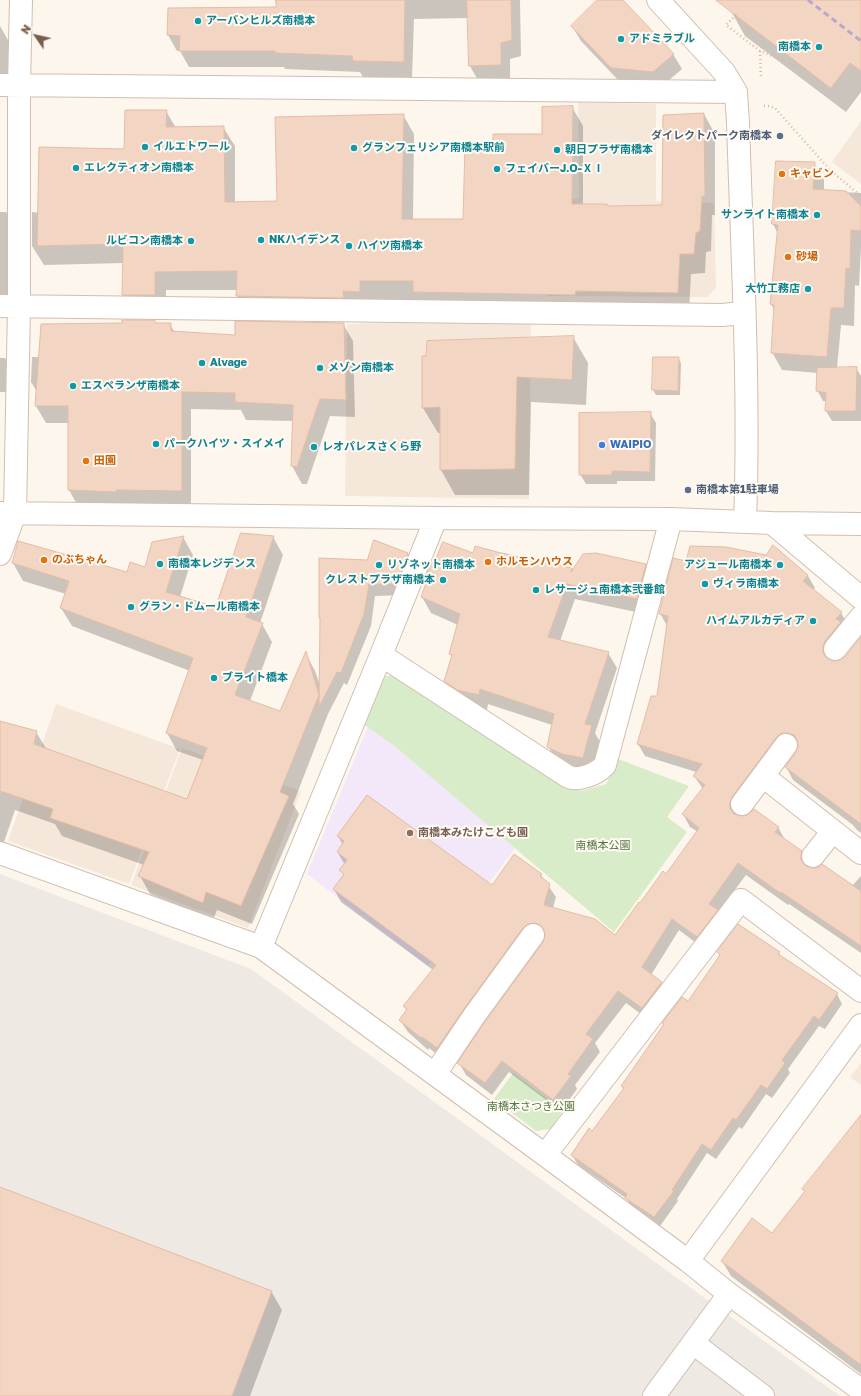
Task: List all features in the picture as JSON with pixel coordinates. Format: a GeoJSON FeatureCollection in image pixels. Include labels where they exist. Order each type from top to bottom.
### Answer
{"type":"FeatureCollection","features":[{"type":"Feature","properties":{"kind":"street"},"geometry":{"type":"LineString","coordinates":[[0,554],[7,513],[10,306],[10,85],[21,0]]}},
{"type":"Feature","properties":{"kind":"street"},"geometry":{"type":"LineString","coordinates":[[658,0],[724,72],[736,92],[744,314],[745,521]]}},
{"type":"Feature","properties":{"kind":"street"},"geometry":{"type":"LineString","coordinates":[[10,85],[736,92]]}},
{"type":"Feature","properties":{"kind":"street"},"geometry":{"type":"LineString","coordinates":[[10,306],[722,315],[744,314]]}},
{"type":"Feature","properties":{"kind":"street"},"geometry":{"type":"LineString","coordinates":[[7,513],[672,519],[772,523],[861,524]]}},
{"type":"Feature","properties":{"kind":"street"},"geometry":{"type":"LineString","coordinates":[[261,947],[436,518]]}},
{"type":"Feature","properties":{"kind":"street"},"geometry":{"type":"LineString","coordinates":[[381,655],[566,776],[574,779],[593,774],[605,765],[672,519]]}},
{"type":"Feature","properties":{"kind":"street"},"geometry":{"type":"LineString","coordinates":[[772,523],[861,598]]}},
{"type":"Feature","properties":{"kind":"street"},"geometry":{"type":"LineString","coordinates":[[835,649],[861,617]]}},
{"type":"Feature","properties":{"kind":"street"},"geometry":{"type":"LineString","coordinates":[[742,804],[786,745]]}},
{"type":"Feature","properties":{"kind":"street"},"geometry":{"type":"LineString","coordinates":[[763,776],[861,853]]}},
{"type":"Feature","properties":{"kind":"street"},"geometry":{"type":"LineString","coordinates":[[813,856],[833,831]]}},
{"type":"Feature","properties":{"kind":"street"},"geometry":{"type":"LineString","coordinates":[[0,853],[261,947],[545,1155],[688,1261],[729,1294],[861,1390]]}},
{"type":"Feature","properties":{"kind":"street"},"geometry":{"type":"LineString","coordinates":[[545,1155],[741,900],[861,992]]}},
{"type":"Feature","properties":{"kind":"street"},"geometry":{"type":"LineString","coordinates":[[435,1074],[474,1016],[533,935]]}},
{"type":"Feature","properties":{"kind":"street"},"geometry":{"type":"LineString","coordinates":[[688,1261],[861,1025]]}},
{"type":"Feature","properties":{"kind":"street"},"geometry":{"type":"LineString","coordinates":[[654,1396],[729,1294]]}},
{"type":"Feature","properties":{"kind":"street"},"geometry":{"type":"LineString","coordinates":[[693,1343],[763,1396]]}},
{"type":"Feature","properties":{"kind":"path"},"geometry":{"type":"LineString","coordinates":[[736,15],[726,25],[760,51],[807,70]]}},
{"type":"Feature","properties":{"kind":"path"},"geometry":{"type":"LineString","coordinates":[[762,106],[775,108],[830,170],[861,196]]}},
{"type":"Feature","properties":{"kind":"shaded area"},"geometry":{"type":"Polygon","coordinates":[[[578,102],[656,104],[656,201],[714,203],[716,288],[708,297],[547,296],[550,201],[579,198],[578,102]]]}},
{"type":"Feature","properties":{"kind":"shaded area"},"geometry":{"type":"Polygon","coordinates":[[[861,121],[861,184],[832,162],[861,121]]]}},
{"type":"Feature","properties":{"kind":"shaded area"},"geometry":{"type":"Polygon","coordinates":[[[531,319],[529,499],[345,496],[347,324],[531,319]]]}},
{"type":"Feature","properties":{"kind":"shaded area"},"geometry":{"type":"Polygon","coordinates":[[[56,704],[180,749],[129,884],[8,841],[56,704]]]}},
{"type":"Feature","properties":{"kind":"shaded area","name":"南橋本みたけこども園"},"geometry":{"type":"Polygon","coordinates":[[[368,727],[393,745],[515,848],[428,966],[307,874],[368,727]]]}},
{"type":"Feature","properties":{"kind":"shaded area"},"geometry":{"type":"Polygon","coordinates":[[[182,748],[301,791],[248,928],[131,885],[182,748]]]}},
{"type":"Feature","properties":{"kind":"shaded area"},"geometry":{"type":"Polygon","coordinates":[[[0,874],[251,969],[840,1396],[0,1396],[0,874]]]}},
{"type":"Feature","properties":{"kind":"shaded area"},"geometry":{"type":"Polygon","coordinates":[[[861,1063],[861,1085],[850,1077],[861,1063]]]}},
{"type":"Feature","properties":{"kind":"green space","name":"南橋本公園"},"geometry":{"type":"Polygon","coordinates":[[[392,675],[568,785],[581,791],[606,784],[618,759],[689,786],[667,817],[687,832],[614,932],[393,745],[363,724],[382,677],[392,675]]]}},
{"type":"Feature","properties":{"kind":"green space","name":"南橋本さつき公園"},"geometry":{"type":"Polygon","coordinates":[[[513,1073],[563,1111],[550,1129],[536,1131],[494,1099],[513,1073]]]}},
{"type":"Feature","properties":{"kind":"building"},"geometry":{"type":"Polygon","coordinates":[[[276,0],[405,0],[404,62],[353,61],[352,56],[275,53],[275,51],[179,51],[180,36],[167,35],[168,8],[276,7],[276,0]]]}},
{"type":"Feature","properties":{"kind":"building"},"geometry":{"type":"Polygon","coordinates":[[[467,0],[511,0],[512,40],[501,43],[501,65],[469,66],[467,0]]]}},
{"type":"Feature","properties":{"kind":"building","name":"アドミラブル"},"geometry":{"type":"Polygon","coordinates":[[[597,0],[623,0],[674,54],[653,72],[611,68],[571,26],[597,0]]]}},
{"type":"Feature","properties":{"kind":"building","name":"南橋本"},"geometry":{"type":"Polygon","coordinates":[[[716,0],[861,0],[861,71],[850,63],[831,88],[716,0]]]}},
{"type":"Feature","properties":{"kind":"building"},"geometry":{"type":"Polygon","coordinates":[[[573,106],[572,204],[607,204],[608,206],[662,205],[663,115],[704,113],[705,196],[702,196],[700,231],[696,233],[694,254],[680,254],[678,293],[576,291],[575,295],[413,292],[413,281],[360,281],[360,292],[343,291],[344,298],[236,296],[237,271],[155,272],[155,295],[122,295],[123,244],[37,246],[39,147],[124,149],[125,110],[167,110],[166,127],[224,126],[225,202],[277,201],[275,117],[404,114],[402,219],[463,219],[465,145],[493,145],[493,134],[542,134],[542,107],[573,106]]]}},
{"type":"Feature","properties":{"kind":"building"},"geometry":{"type":"Polygon","coordinates":[[[776,161],[815,162],[813,189],[846,191],[861,206],[861,231],[851,230],[850,269],[846,268],[844,308],[831,308],[827,357],[771,353],[774,305],[770,304],[778,225],[772,224],[776,161]]]}},
{"type":"Feature","properties":{"kind":"building"},"geometry":{"type":"Polygon","coordinates":[[[122,320],[155,320],[155,323],[171,323],[171,331],[235,335],[235,321],[344,323],[346,400],[320,399],[297,467],[291,466],[293,405],[235,402],[235,393],[182,392],[182,491],[116,490],[116,492],[68,490],[68,406],[35,406],[41,324],[122,323],[122,320]]]}},
{"type":"Feature","properties":{"kind":"building"},"geometry":{"type":"Polygon","coordinates":[[[574,336],[572,380],[517,377],[515,469],[440,470],[440,407],[422,408],[422,356],[426,356],[427,341],[574,336]]]}},
{"type":"Feature","properties":{"kind":"building"},"geometry":{"type":"Polygon","coordinates":[[[653,357],[679,357],[678,391],[652,390],[653,357]]]}},
{"type":"Feature","properties":{"kind":"building"},"geometry":{"type":"Polygon","coordinates":[[[857,367],[856,411],[825,411],[826,393],[816,391],[817,368],[857,367]]]}},
{"type":"Feature","properties":{"kind":"building"},"geometry":{"type":"Polygon","coordinates":[[[651,412],[650,472],[612,471],[612,475],[579,475],[579,413],[651,412]]]}},
{"type":"Feature","properties":{"kind":"building"},"geometry":{"type":"Polygon","coordinates":[[[241,533],[274,536],[246,617],[263,623],[235,695],[280,711],[306,651],[319,695],[280,792],[289,796],[241,906],[206,892],[203,903],[138,876],[149,852],[50,818],[53,809],[0,791],[0,721],[37,731],[34,744],[187,799],[207,748],[166,733],[193,658],[60,608],[69,581],[12,563],[18,541],[127,572],[130,562],[145,567],[152,542],[184,536],[166,592],[213,606],[214,604],[216,605],[241,533]]]}},
{"type":"Feature","properties":{"kind":"building"},"geometry":{"type":"Polygon","coordinates":[[[374,540],[408,553],[396,584],[369,584],[364,614],[341,673],[337,672],[319,707],[319,558],[367,560],[374,540]]]}},
{"type":"Feature","properties":{"kind":"building"},"geometry":{"type":"Polygon","coordinates":[[[443,542],[473,553],[475,546],[572,568],[571,572],[583,554],[596,553],[646,564],[637,599],[567,584],[548,637],[609,652],[585,724],[592,725],[583,758],[562,754],[547,747],[554,714],[480,689],[479,695],[457,690],[444,681],[452,655],[449,654],[460,614],[421,597],[426,583],[423,583],[443,542]]]}},
{"type":"Feature","properties":{"kind":"building"},"geometry":{"type":"Polygon","coordinates":[[[773,545],[808,575],[803,581],[842,612],[836,619],[841,622],[825,641],[823,647],[823,653],[827,658],[833,661],[840,660],[845,657],[861,637],[861,824],[785,767],[796,752],[798,746],[794,735],[788,733],[781,733],[776,738],[732,797],[730,809],[734,814],[741,816],[747,815],[754,809],[779,827],[775,832],[802,851],[801,860],[806,866],[817,868],[822,864],[861,891],[861,946],[781,892],[780,893],[738,863],[709,904],[718,910],[697,937],[672,919],[642,967],[662,982],[642,1008],[618,991],[586,1034],[593,1039],[568,1074],[571,1076],[553,1100],[502,1061],[485,1083],[457,1063],[543,942],[545,936],[544,930],[540,925],[534,923],[528,924],[523,928],[437,1048],[422,1037],[421,1038],[399,1020],[407,1009],[403,1006],[436,965],[333,889],[344,874],[339,870],[347,860],[337,852],[344,841],[337,836],[367,795],[492,885],[514,854],[542,874],[540,876],[550,884],[544,905],[595,919],[615,935],[663,871],[666,874],[699,828],[682,814],[705,785],[693,776],[702,764],[637,744],[651,696],[657,696],[668,616],[659,614],[673,558],[686,561],[690,546],[726,547],[766,555],[773,545]]]}},
{"type":"Feature","properties":{"kind":"building"},"geometry":{"type":"Polygon","coordinates":[[[738,924],[780,952],[778,954],[838,993],[819,1020],[814,1016],[782,1060],[785,1063],[767,1089],[761,1085],[736,1120],[733,1118],[711,1150],[702,1144],[672,1190],[674,1191],[654,1217],[625,1198],[627,1194],[571,1155],[589,1128],[592,1131],[624,1088],[621,1086],[664,1024],[662,1023],[682,997],[688,1001],[720,955],[717,952],[738,924]]]}},
{"type":"Feature","properties":{"kind":"building"},"geometry":{"type":"Polygon","coordinates":[[[861,1115],[861,1365],[721,1261],[752,1218],[772,1233],[805,1191],[802,1189],[861,1115]]]}},
{"type":"Feature","properties":{"kind":"building"},"geometry":{"type":"Polygon","coordinates":[[[0,1187],[272,1291],[232,1396],[0,1396],[0,1187]]]}},
{"type":"Feature","properties":{"kind":"railway"},"geometry":{"type":"LineString","coordinates":[[808,0],[861,41]]}},
{"type":"Feature","properties":{"kind":"place","name":"アーバンヒルズ南橋本"},"geometry":{"type":"Point","coordinates":[198,21]}},
{"type":"Feature","properties":{"kind":"place","name":"アドミラブル"},"geometry":{"type":"Point","coordinates":[621,39]}},
{"type":"Feature","properties":{"kind":"place","name":"南橋本"},"geometry":{"type":"Point","coordinates":[819,47]}},
{"type":"Feature","properties":{"kind":"place","name":"ダイレクトパーク南橋本"},"geometry":{"type":"Point","coordinates":[780,136]}},
{"type":"Feature","properties":{"kind":"place","name":"イルエトワール"},"geometry":{"type":"Point","coordinates":[145,147]}},
{"type":"Feature","properties":{"kind":"place","name":"グランフェリシア南橋本駅前"},"geometry":{"type":"Point","coordinates":[354,148]}},
{"type":"Feature","properties":{"kind":"place","name":"朝日プラザ南橋本"},"geometry":{"type":"Point","coordinates":[557,150]}},
{"type":"Feature","properties":{"kind":"place","name":"エレクティオン南橋本"},"geometry":{"type":"Point","coordinates":[76,168]}},
{"type":"Feature","properties":{"kind":"place","name":"フェイバーJ.O-ⅩⅠ"},"geometry":{"type":"Point","coordinates":[497,169]}},
{"type":"Feature","properties":{"kind":"place","name":"キャビン"},"geometry":{"type":"Point","coordinates":[782,174]}},
{"type":"Feature","properties":{"kind":"place","name":"サンライト南橋本"},"geometry":{"type":"Point","coordinates":[817,215]}},
{"type":"Feature","properties":{"kind":"place","name":"NKハイデンス"},"geometry":{"type":"Point","coordinates":[261,240]}},
{"type":"Feature","properties":{"kind":"place","name":"ルビコン南橋本"},"geometry":{"type":"Point","coordinates":[191,241]}},
{"type":"Feature","properties":{"kind":"place","name":"ハイツ南橋本"},"geometry":{"type":"Point","coordinates":[349,246]}},
{"type":"Feature","properties":{"kind":"place","name":"砂場"},"geometry":{"type":"Point","coordinates":[788,257]}},
{"type":"Feature","properties":{"kind":"place","name":"大竹工務店"},"geometry":{"type":"Point","coordinates":[808,289]}},
{"type":"Feature","properties":{"kind":"place","name":"Alvage"},"geometry":{"type":"Point","coordinates":[202,363]}},
{"type":"Feature","properties":{"kind":"place","name":"メゾン南橋本"},"geometry":{"type":"Point","coordinates":[320,368]}},
{"type":"Feature","properties":{"kind":"place","name":"エスペランザ南橋本"},"geometry":{"type":"Point","coordinates":[73,386]}},
{"type":"Feature","properties":{"kind":"place","name":"パークハイツ・スイメイ"},"geometry":{"type":"Point","coordinates":[156,444]}},
{"type":"Feature","properties":{"kind":"place","name":"WAIPIO"},"geometry":{"type":"Point","coordinates":[602,445]}},
{"type":"Feature","properties":{"kind":"place","name":"レオパレスさくら野"},"geometry":{"type":"Point","coordinates":[314,447]}},
{"type":"Feature","properties":{"kind":"place","name":"田園"},"geometry":{"type":"Point","coordinates":[86,461]}},
{"type":"Feature","properties":{"kind":"place","name":"南橋本第1駐車場"},"geometry":{"type":"Point","coordinates":[688,490]}},
{"type":"Feature","properties":{"kind":"place","name":"のぶちゃん"},"geometry":{"type":"Point","coordinates":[44,560]}},
{"type":"Feature","properties":{"kind":"place","name":"ホルモンハウス"},"geometry":{"type":"Point","coordinates":[488,562]}},
{"type":"Feature","properties":{"kind":"place","name":"南橋本レジデンス"},"geometry":{"type":"Point","coordinates":[160,564]}},
{"type":"Feature","properties":{"kind":"place","name":"リゾネット南橋本"},"geometry":{"type":"Point","coordinates":[379,565]}},
{"type":"Feature","properties":{"kind":"place","name":"アジュール南橋本"},"geometry":{"type":"Point","coordinates":[780,565]}},
{"type":"Feature","properties":{"kind":"place","name":"クレストプラザ南橋本"},"geometry":{"type":"Point","coordinates":[443,580]}},
{"type":"Feature","properties":{"kind":"place","name":"ヴィラ南橋本"},"geometry":{"type":"Point","coordinates":[705,584]}},
{"type":"Feature","properties":{"kind":"place","name":"レサージュ南橋本弐番館"},"geometry":{"type":"Point","coordinates":[536,590]}},
{"type":"Feature","properties":{"kind":"place","name":"グラン・ドムール南橋本"},"geometry":{"type":"Point","coordinates":[131,607]}},
{"type":"Feature","properties":{"kind":"place","name":"ハイムアルカディア"},"geometry":{"type":"Point","coordinates":[813,621]}},
{"type":"Feature","properties":{"kind":"place","name":"ブライト橋本"},"geometry":{"type":"Point","coordinates":[214,678]}},
{"type":"Feature","properties":{"kind":"place","name":"南橋本みたけこども園"},"geometry":{"type":"Point","coordinates":[410,833]}}]}
